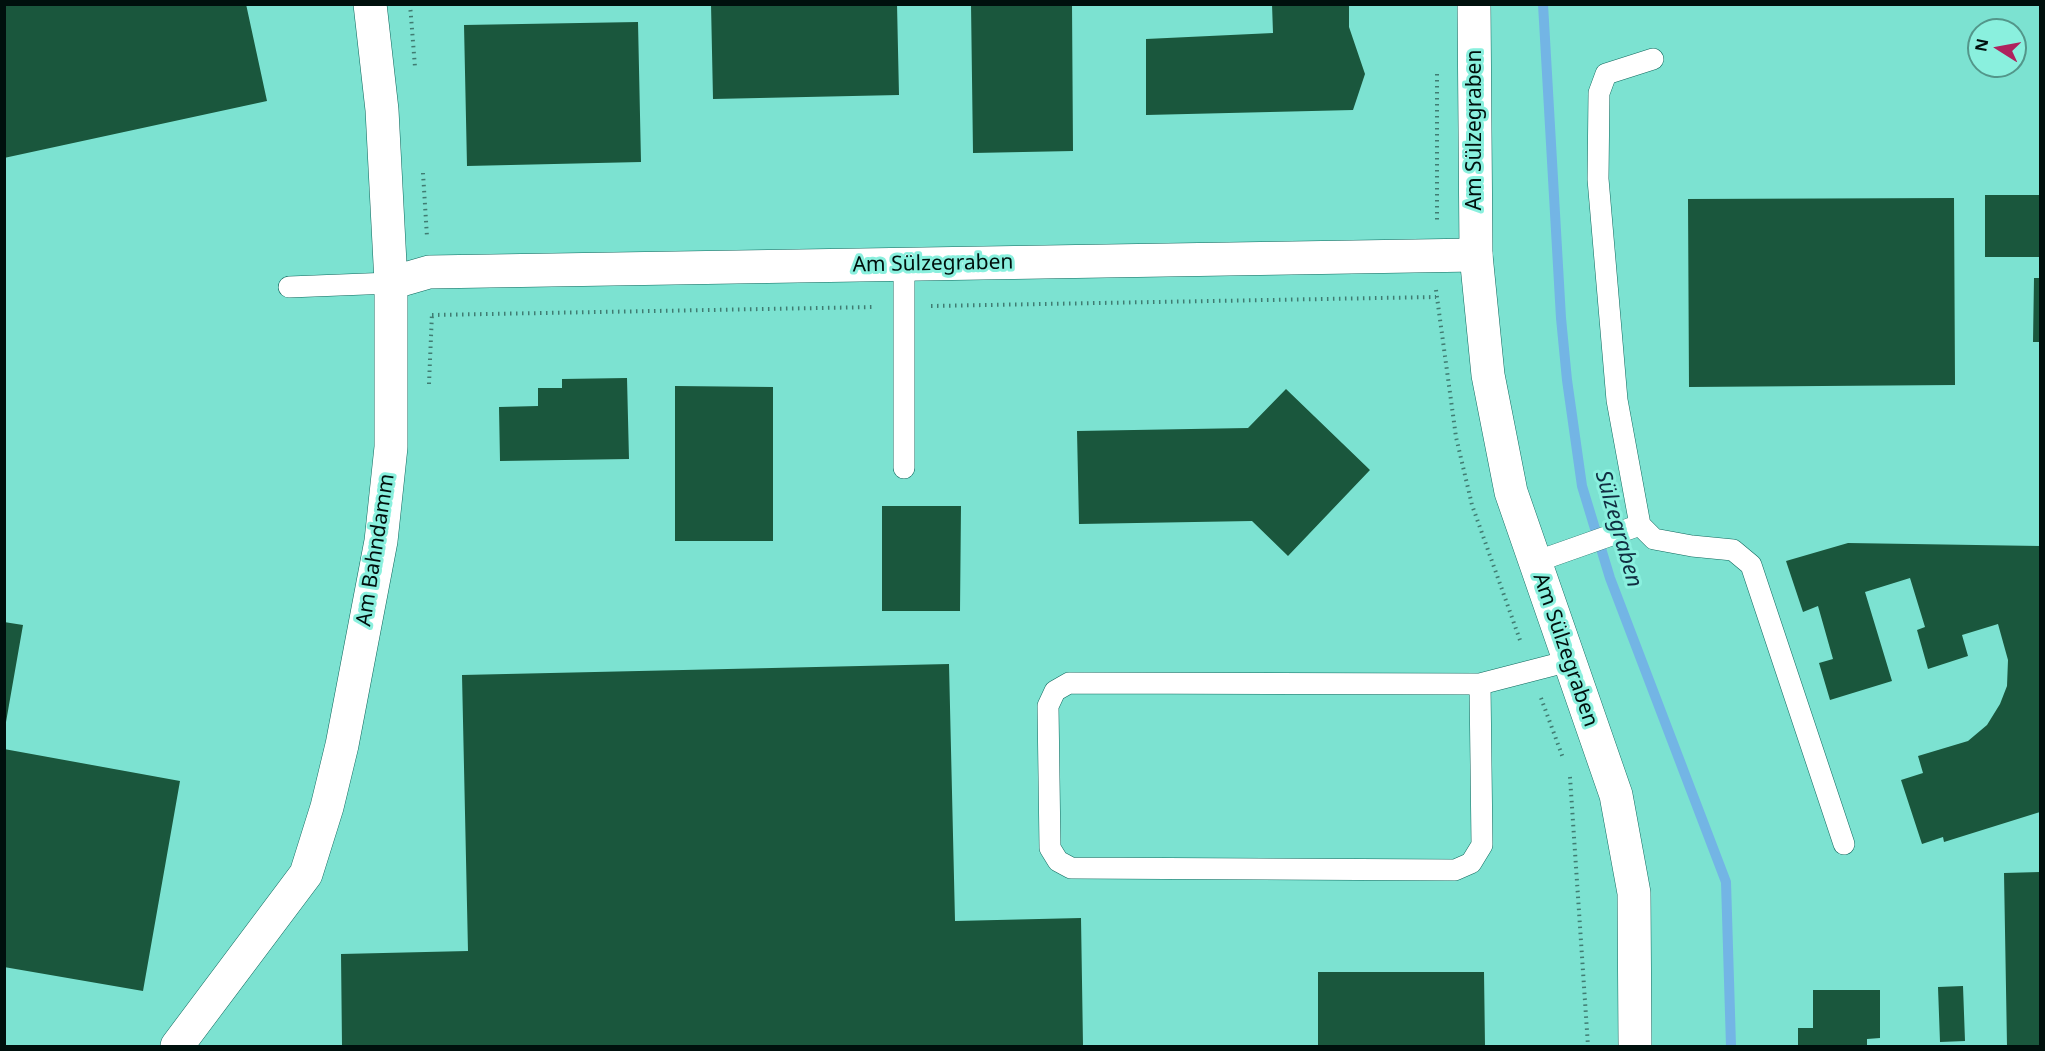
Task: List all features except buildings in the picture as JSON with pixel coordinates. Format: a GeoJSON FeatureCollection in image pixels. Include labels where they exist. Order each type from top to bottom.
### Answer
{"type":"FeatureCollection","features":[{"type":"Feature","properties":{"kind":"street","name":"Am Bahndamm"},"geometry":{"type":"LineString","coordinates":[[177,1047],[306,874],[327,807],[342,745],[381,542],[390,447],[391,283],[382,110],[370,4]]}},
{"type":"Feature","properties":{"kind":"street","name":"Am Sülzegraben"},"geometry":{"type":"LineString","coordinates":[[1474,4],[1476,255],[1488,375],[1511,492],[1616,795],[1634,893],[1635,1047]]}},
{"type":"Feature","properties":{"kind":"street","name":"Am Sülzegraben"},"geometry":{"type":"LineString","coordinates":[[391,283],[429,272],[1476,255]]}},
{"type":"Feature","properties":{"kind":"lane"},"geometry":{"type":"LineString","coordinates":[[1631,528],[1617,400],[1598,178],[1599,93],[1606,74],[1653,59]]}},
{"type":"Feature","properties":{"kind":"lane"},"geometry":{"type":"LineString","coordinates":[[904,265],[904,468]]}},
{"type":"Feature","properties":{"kind":"lane"},"geometry":{"type":"LineString","coordinates":[[289,287],[391,283]]}},
{"type":"Feature","properties":{"kind":"lane"},"geometry":{"type":"LineString","coordinates":[[1535,562],[1631,528],[1654,539],[1733,550],[1751,565],[1844,844]]}},
{"type":"Feature","properties":{"kind":"lane"},"geometry":{"type":"LineString","coordinates":[[1480,684],[1482,845],[1471,863],[1455,870],[1071,868],[1058,861],[1050,848],[1048,706],[1055,691],[1069,683],[1480,684],[1569,661]]}},
{"type":"Feature","properties":{"kind":"waterway","name":"Sülzegraben"},"geometry":{"type":"LineString","coordinates":[[1543,4],[1561,318],[1582,486],[1610,578],[1726,882],[1731,1046]]}}]}
